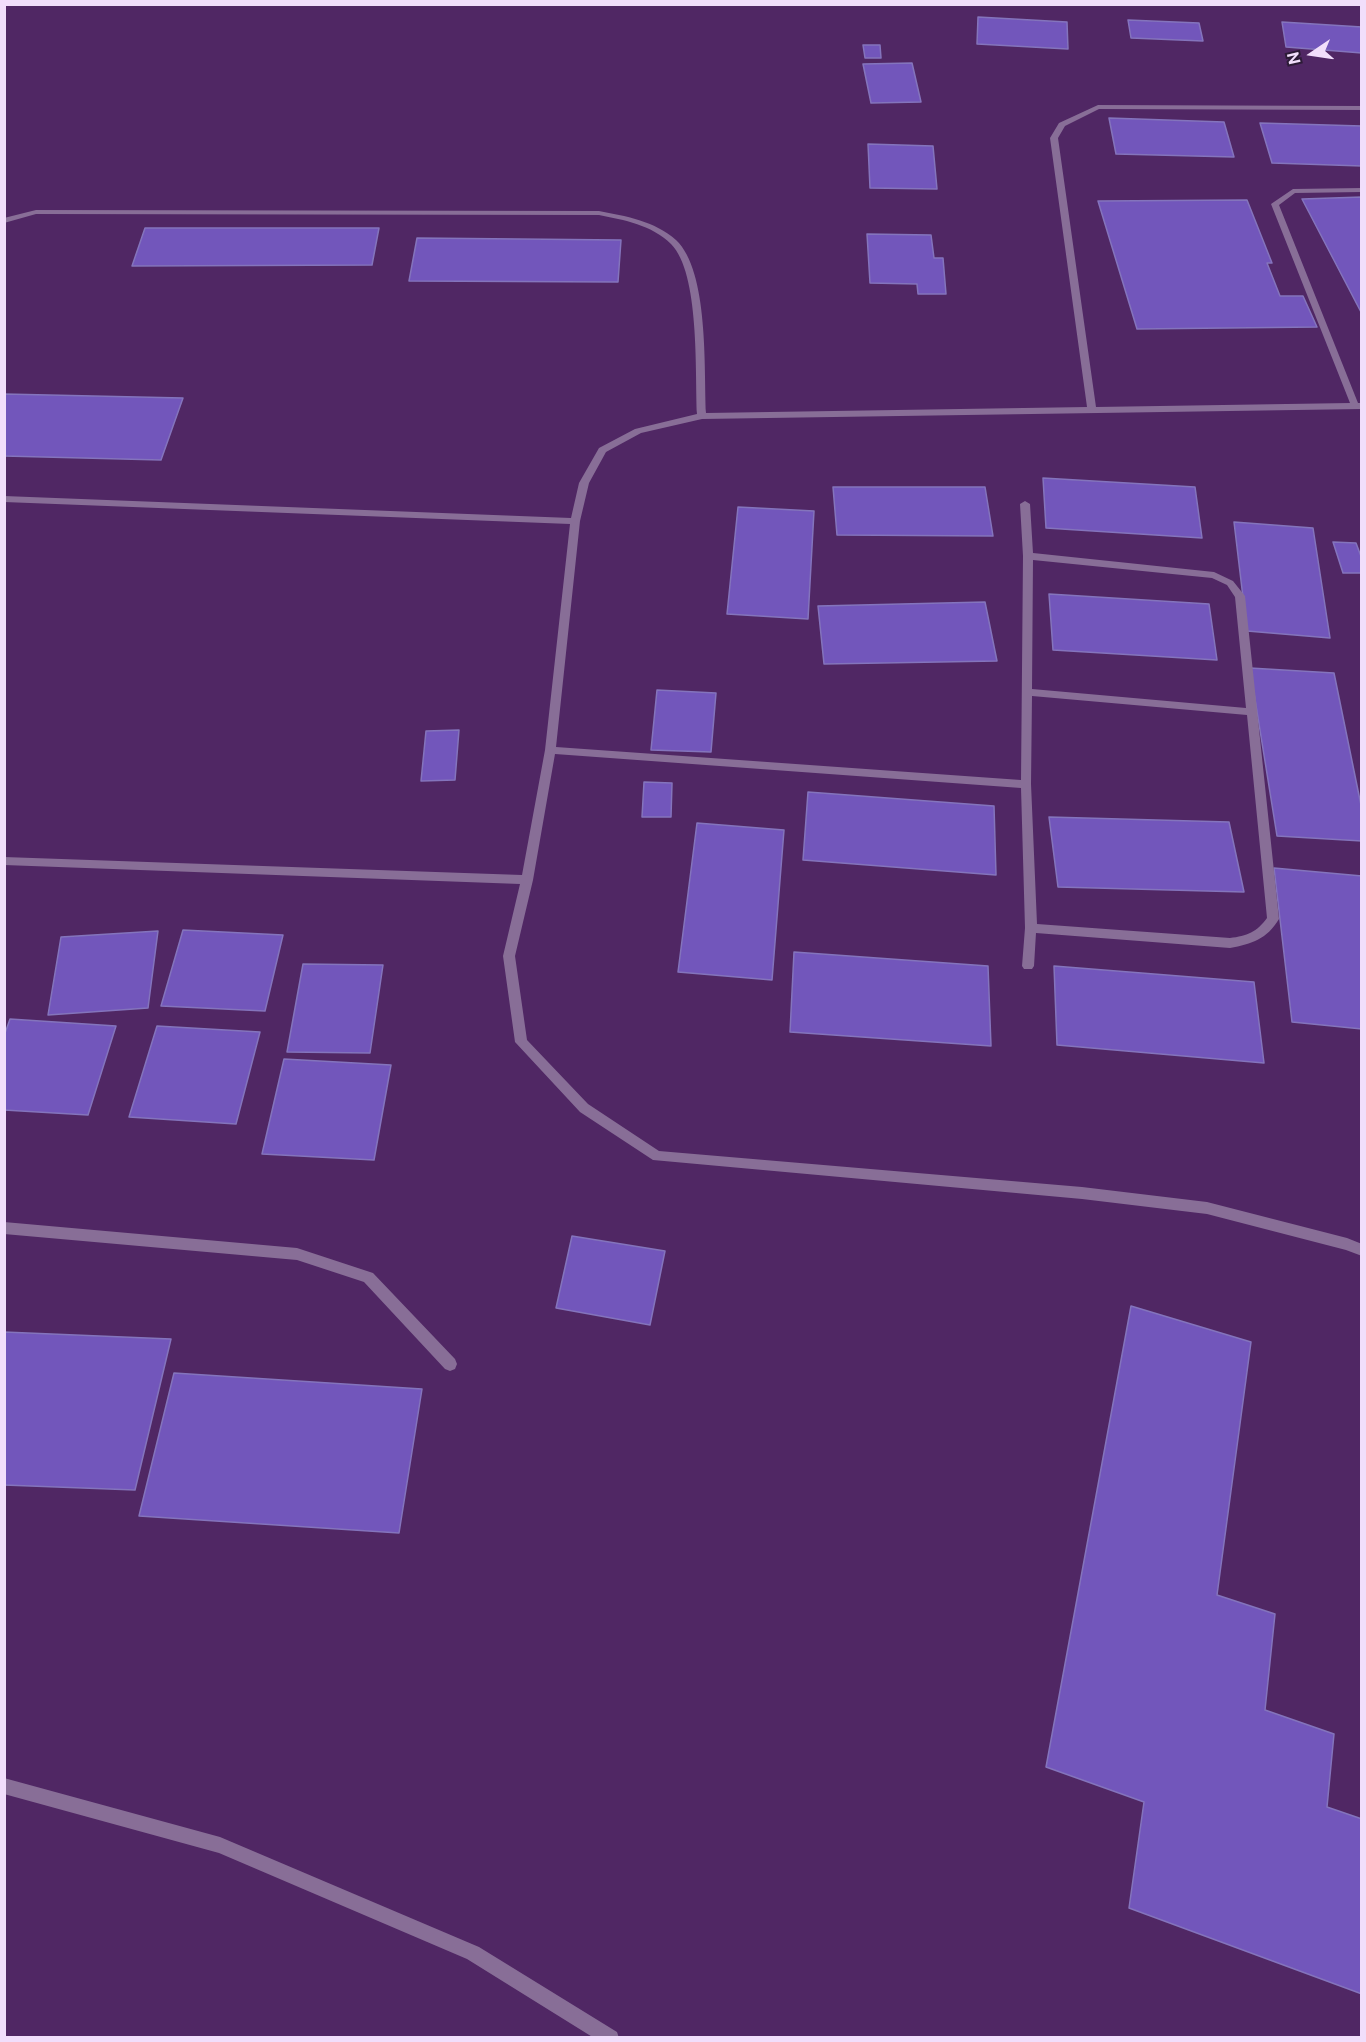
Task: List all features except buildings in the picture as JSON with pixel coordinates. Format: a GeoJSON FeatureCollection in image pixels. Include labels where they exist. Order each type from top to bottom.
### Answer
{"type":"FeatureCollection","features":[{"type":"Feature","properties":{"kind":"street"},"geometry":{"type":"LineString","coordinates":[[1092,411],[1054,138],[1062,125],[1098,107],[1362,108]]}},
{"type":"Feature","properties":{"kind":"street"},"geometry":{"type":"LineString","coordinates":[[1362,190],[1293,191],[1275,204],[1358,406],[702,416],[638,431],[602,450],[584,483],[575,521],[550,750],[527,880],[509,957],[521,1042],[584,1108],[657,1156],[1082,1193],[1207,1208],[1347,1244],[1362,1250]]}},
{"type":"Feature","properties":{"kind":"street"},"geometry":{"type":"LineString","coordinates":[[4,221],[36,212],[598,213],[630,219],[660,232],[680,250],[692,274],[702,416]]}},
{"type":"Feature","properties":{"kind":"street"},"geometry":{"type":"LineString","coordinates":[[4,499],[575,521]]}},
{"type":"Feature","properties":{"kind":"street"},"geometry":{"type":"LineString","coordinates":[[1024,504],[1028,556],[1026,784],[1031,928],[1028,966]]}},
{"type":"Feature","properties":{"kind":"street"},"geometry":{"type":"LineString","coordinates":[[1028,556],[1214,574],[1230,582],[1240,596],[1273,919],[1264,933],[1252,939],[1230,943],[1031,928]]}},
{"type":"Feature","properties":{"kind":"street"},"geometry":{"type":"LineString","coordinates":[[1026,692],[1252,712]]}},
{"type":"Feature","properties":{"kind":"street"},"geometry":{"type":"LineString","coordinates":[[550,750],[1026,784]]}},
{"type":"Feature","properties":{"kind":"street"},"geometry":{"type":"LineString","coordinates":[[4,873],[7,861],[527,880]]}},
{"type":"Feature","properties":{"kind":"street"},"geometry":{"type":"LineString","coordinates":[[4,1228],[297,1254],[368,1277],[450,1364]]}},
{"type":"Feature","properties":{"kind":"street"},"geometry":{"type":"LineString","coordinates":[[4,1786],[220,1845],[473,1953],[611,2037]]}}]}
